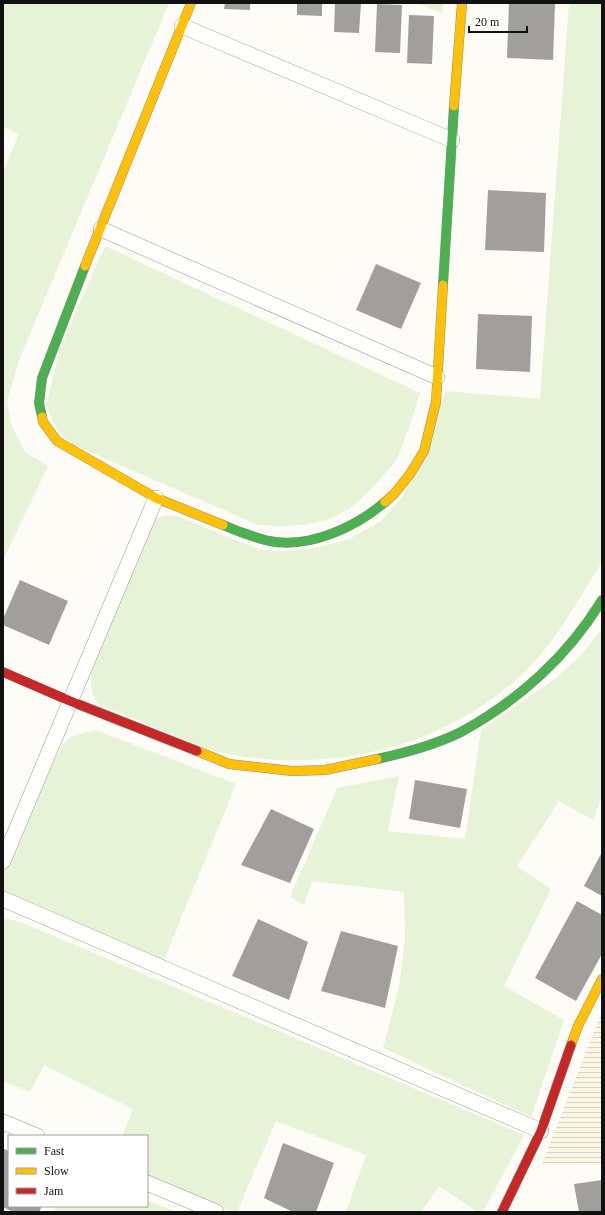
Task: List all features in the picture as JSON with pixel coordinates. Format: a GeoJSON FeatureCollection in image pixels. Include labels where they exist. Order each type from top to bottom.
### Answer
{"type":"FeatureCollection","features":[{"type":"Feature","properties":{"kind":"street"},"geometry":{"type":"LineString","coordinates":[[191,3],[102,229],[52,349],[42,378],[39,403],[43,422],[57,441],[156,498],[235,530],[270,541],[295,542],[318,538],[353,524],[394,494],[410,474],[424,451],[436,402],[462,3]]}},
{"type":"Feature","properties":{"kind":"street"},"geometry":{"type":"LineString","coordinates":[[182,26],[452,140]]}},
{"type":"Feature","properties":{"kind":"street"},"geometry":{"type":"LineString","coordinates":[[102,229],[437,377]]}},
{"type":"Feature","properties":{"kind":"street"},"geometry":{"type":"LineString","coordinates":[[3,861],[156,498]]}},
{"type":"Feature","properties":{"kind":"street"},"geometry":{"type":"LineString","coordinates":[[3,672],[70,701],[228,764],[292,771],[325,770],[409,752],[460,732],[509,701],[551,666],[586,626],[602,600]]}},
{"type":"Feature","properties":{"kind":"street"},"geometry":{"type":"LineString","coordinates":[[3,899],[541,1131]]}},
{"type":"Feature","properties":{"kind":"street"},"geometry":{"type":"LineString","coordinates":[[504,1211],[541,1131],[578,1026],[602,979]]}},
{"type":"Feature","properties":{"kind":"street"},"geometry":{"type":"LineString","coordinates":[[3,1122],[35,1135]]}},
{"type":"Feature","properties":{"kind":"street"},"geometry":{"type":"LineString","coordinates":[[148,1183],[216,1212]]}},
{"type":"Feature","properties":{"kind":"shaded area"},"geometry":{"type":"Polygon","coordinates":[[[602,1011],[602,1165],[542,1164],[602,1011]]]}},
{"type":"Feature","properties":{"kind":"green space"},"geometry":{"type":"Polygon","coordinates":[[[3,3],[169,3],[19,360],[7,402],[11,424],[25,452],[48,466],[3,560],[3,172],[19,134],[3,127],[3,3]]]}},
{"type":"Feature","properties":{"kind":"green space"},"geometry":{"type":"Polygon","coordinates":[[[418,3],[443,3],[442,14],[418,3]]]}},
{"type":"Feature","properties":{"kind":"green space"},"geometry":{"type":"Polygon","coordinates":[[[569,3],[602,3],[602,562],[553,639],[517,679],[484,704],[449,725],[411,741],[371,752],[330,759],[289,760],[248,757],[202,748],[98,704],[91,687],[94,657],[151,523],[154,520],[163,516],[177,516],[258,549],[279,551],[311,549],[349,539],[381,521],[403,496],[446,391],[540,399],[569,3]]]}},
{"type":"Feature","properties":{"kind":"green space"},"geometry":{"type":"Polygon","coordinates":[[[105,246],[420,393],[404,441],[392,466],[366,495],[339,514],[311,524],[277,526],[258,525],[74,445],[59,433],[46,406],[60,348],[105,246]]]}},
{"type":"Feature","properties":{"kind":"green space"},"geometry":{"type":"Polygon","coordinates":[[[602,629],[602,796],[593,820],[559,801],[517,866],[551,889],[504,986],[564,1020],[531,1117],[383,1048],[399,987],[405,938],[404,892],[312,881],[304,905],[290,897],[337,788],[399,776],[388,831],[465,839],[481,730],[556,678],[581,655],[602,629]]]}},
{"type":"Feature","properties":{"kind":"green space"},"geometry":{"type":"Polygon","coordinates":[[[96,730],[236,784],[164,960],[3,891],[3,871],[62,745],[72,736],[96,730]]]}},
{"type":"Feature","properties":{"kind":"green space"},"geometry":{"type":"Polygon","coordinates":[[[3,918],[18,921],[524,1135],[483,1212],[478,1212],[439,1186],[421,1212],[346,1212],[366,1155],[276,1121],[237,1212],[233,1212],[148,1175],[148,1135],[122,1135],[133,1109],[44,1065],[30,1092],[3,1081],[3,918]]]}},
{"type":"Feature","properties":{"kind":"green space"},"geometry":{"type":"Polygon","coordinates":[[[148,1200],[176,1212],[54,1212],[56,1207],[148,1207],[148,1200]]]}},
{"type":"Feature","properties":{"kind":"building"},"geometry":{"type":"Polygon","coordinates":[[[225,3],[250,3],[250,10],[224,9],[225,3]]]}},
{"type":"Feature","properties":{"kind":"building"},"geometry":{"type":"Polygon","coordinates":[[[297,3],[322,3],[322,16],[297,15],[297,3]]]}},
{"type":"Feature","properties":{"kind":"building"},"geometry":{"type":"Polygon","coordinates":[[[335,3],[361,3],[359,33],[334,32],[335,3]]]}},
{"type":"Feature","properties":{"kind":"building"},"geometry":{"type":"Polygon","coordinates":[[[509,3],[555,3],[553,60],[507,58],[509,3]]]}},
{"type":"Feature","properties":{"kind":"building"},"geometry":{"type":"Polygon","coordinates":[[[377,4],[402,5],[400,53],[375,52],[377,4]]]}},
{"type":"Feature","properties":{"kind":"building"},"geometry":{"type":"Polygon","coordinates":[[[409,15],[434,16],[432,64],[407,63],[409,15]]]}},
{"type":"Feature","properties":{"kind":"building"},"geometry":{"type":"Polygon","coordinates":[[[488,190],[546,193],[544,252],[485,250],[488,190]]]}},
{"type":"Feature","properties":{"kind":"building"},"geometry":{"type":"Polygon","coordinates":[[[376,264],[421,283],[401,329],[356,310],[376,264]]]}},
{"type":"Feature","properties":{"kind":"building"},"geometry":{"type":"Polygon","coordinates":[[[478,314],[532,316],[530,372],[476,369],[478,314]]]}},
{"type":"Feature","properties":{"kind":"building"},"geometry":{"type":"Polygon","coordinates":[[[20,580],[68,601],[49,645],[3,625],[3,619],[20,580]]]}},
{"type":"Feature","properties":{"kind":"building"},"geometry":{"type":"Polygon","coordinates":[[[415,780],[467,789],[460,828],[409,819],[415,780]]]}},
{"type":"Feature","properties":{"kind":"building"},"geometry":{"type":"Polygon","coordinates":[[[271,809],[314,829],[290,883],[241,865],[271,809]]]}},
{"type":"Feature","properties":{"kind":"building"},"geometry":{"type":"Polygon","coordinates":[[[602,852],[602,896],[584,886],[602,852]]]}},
{"type":"Feature","properties":{"kind":"building"},"geometry":{"type":"Polygon","coordinates":[[[577,901],[602,915],[602,954],[576,1001],[535,978],[577,901]]]}},
{"type":"Feature","properties":{"kind":"building"},"geometry":{"type":"Polygon","coordinates":[[[258,919],[308,942],[289,1000],[232,976],[258,919]]]}},
{"type":"Feature","properties":{"kind":"building"},"geometry":{"type":"Polygon","coordinates":[[[341,931],[398,946],[385,1008],[321,991],[341,931]]]}},
{"type":"Feature","properties":{"kind":"building"},"geometry":{"type":"Polygon","coordinates":[[[283,1143],[334,1163],[316,1212],[293,1212],[264,1198],[283,1143]]]}},
{"type":"Feature","properties":{"kind":"building"},"geometry":{"type":"Polygon","coordinates":[[[4,1149],[8,1151],[8,1207],[42,1207],[39,1212],[13,1212],[3,1207],[4,1149]]]}},
{"type":"Feature","properties":{"kind":"building"},"geometry":{"type":"Polygon","coordinates":[[[602,1180],[602,1212],[579,1212],[574,1184],[602,1180]]]}},
{"type":"Feature","properties":{"kind":"traffic: fast"},"geometry":{"type":"LineString","coordinates":[[443,285],[454,106]]}},
{"type":"Feature","properties":{"kind":"traffic: fast"},"geometry":{"type":"LineString","coordinates":[[42,417],[39,403],[42,378],[85,266]]}},
{"type":"Feature","properties":{"kind":"traffic: fast"},"geometry":{"type":"LineString","coordinates":[[223,525],[245,534],[269,541],[284,543],[300,542],[316,539],[346,527],[360,520],[385,502]]}},
{"type":"Feature","properties":{"kind":"traffic: fast"},"geometry":{"type":"LineString","coordinates":[[377,759],[420,748],[451,737],[482,720],[502,706],[540,675],[574,640],[602,600]]}},
{"type":"Feature","properties":{"kind":"traffic: slow"},"geometry":{"type":"LineString","coordinates":[[85,266],[191,3]]}},
{"type":"Feature","properties":{"kind":"traffic: slow"},"geometry":{"type":"LineString","coordinates":[[454,106],[462,3]]}},
{"type":"Feature","properties":{"kind":"traffic: slow"},"geometry":{"type":"LineString","coordinates":[[385,502],[394,494],[410,474],[424,451],[436,402],[443,285]]}},
{"type":"Feature","properties":{"kind":"traffic: slow"},"geometry":{"type":"LineString","coordinates":[[42,417],[43,422],[57,441],[156,498],[223,525]]}},
{"type":"Feature","properties":{"kind":"traffic: slow"},"geometry":{"type":"LineString","coordinates":[[197,751],[229,764],[292,771],[325,770],[377,759]]}},
{"type":"Feature","properties":{"kind":"traffic: slow"},"geometry":{"type":"LineString","coordinates":[[571,1045],[578,1026],[602,979]]}},
{"type":"Feature","properties":{"kind":"traffic: jam"},"geometry":{"type":"LineString","coordinates":[[3,672],[70,701],[197,751]]}},
{"type":"Feature","properties":{"kind":"traffic: jam"},"geometry":{"type":"LineString","coordinates":[[502,1212],[541,1131],[571,1045]]}}]}
